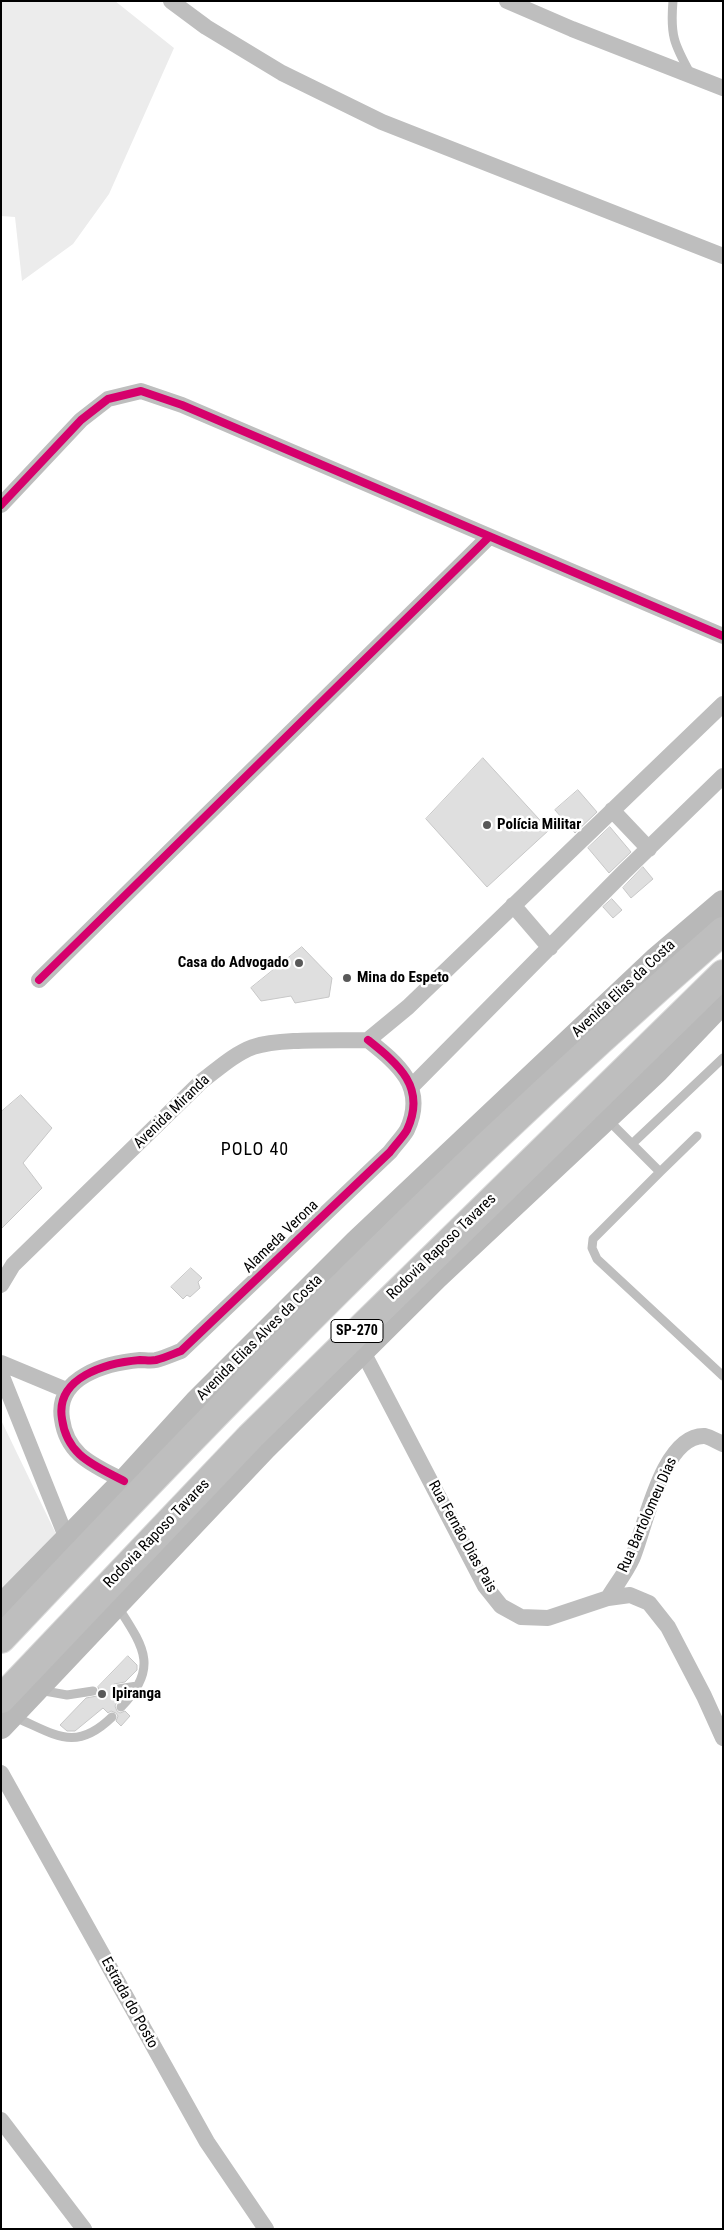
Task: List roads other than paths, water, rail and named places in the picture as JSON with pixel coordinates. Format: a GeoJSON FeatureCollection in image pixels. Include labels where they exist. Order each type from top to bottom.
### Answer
{"type":"FeatureCollection","features":[{"type":"Feature","properties":{"kind":"highway","name":"SP-270"},"geometry":{"type":"LineString","coordinates":[[1,1639],[202,1427],[403,1227],[573,1065],[723,931]]}},
{"type":"Feature","properties":{"kind":"highway","name":"Rodovia Raposo Tavares"},"geometry":{"type":"LineString","coordinates":[[5,1714],[250,1437],[411,1277],[723,974]]}},
{"type":"Feature","properties":{"kind":"main road","name":"Avenida Elias da Costa"},"geometry":{"type":"LineString","coordinates":[[528,1079],[655,960],[723,902]]}},
{"type":"Feature","properties":{"kind":"main road"},"geometry":{"type":"LineString","coordinates":[[5,1714],[37,1689],[264,1449],[436,1278],[657,1071],[723,1002]]}},
{"type":"Feature","properties":{"kind":"main road","name":"Avenida Elias Alves da Costa"},"geometry":{"type":"LineString","coordinates":[[1,1606],[124,1481],[196,1402],[356,1242],[528,1079]]}},
{"type":"Feature","properties":{"kind":"street"},"geometry":{"type":"LineString","coordinates":[[171,1],[206,28],[282,73],[382,122],[723,256]]}},
{"type":"Feature","properties":{"kind":"street"},"geometry":{"type":"LineString","coordinates":[[507,1],[723,88]]}},
{"type":"Feature","properties":{"kind":"street"},"geometry":{"type":"LineString","coordinates":[[1,506],[80,420],[108,399],[141,391],[182,405],[723,636]]}},
{"type":"Feature","properties":{"kind":"street"},"geometry":{"type":"LineString","coordinates":[[40,980],[490,537]]}},
{"type":"Feature","properties":{"kind":"street"},"geometry":{"type":"LineString","coordinates":[[723,704],[408,1007],[368,1040],[394,1061],[412,1086],[624,872],[723,776]]}},
{"type":"Feature","properties":{"kind":"street"},"geometry":{"type":"LineString","coordinates":[[612,810],[649,849]]}},
{"type":"Feature","properties":{"kind":"street"},"geometry":{"type":"LineString","coordinates":[[513,906],[550,948]]}},
{"type":"Feature","properties":{"kind":"street","name":"Avenida Miranda"},"geometry":{"type":"LineString","coordinates":[[1,1285],[7,1265],[202,1082],[228,1060],[254,1047],[280,1043],[368,1040]]}},
{"type":"Feature","properties":{"kind":"street","name":"Alameda Verona"},"geometry":{"type":"LineString","coordinates":[[66,1390],[84,1376],[97,1370],[140,1360],[155,1360],[181,1350],[390,1152],[407,1130],[413,1107],[412,1086]]}},
{"type":"Feature","properties":{"kind":"street","name":"Rua Fernão Dias Pais"},"geometry":{"type":"LineString","coordinates":[[363,1352],[485,1586],[501,1606],[521,1617],[548,1618],[608,1598],[630,1595],[650,1603],[668,1627],[704,1696],[723,1738]]}},
{"type":"Feature","properties":{"kind":"street"},"geometry":{"type":"LineString","coordinates":[[1,1363],[66,1390],[62,1398],[60,1410],[64,1432],[74,1451],[91,1464],[124,1481]]}},
{"type":"Feature","properties":{"kind":"street"},"geometry":{"type":"LineString","coordinates":[[1,1374],[67,1539]]}},
{"type":"Feature","properties":{"kind":"street","name":"Rua Bartolomeu Dias"},"geometry":{"type":"LineString","coordinates":[[608,1598],[632,1560],[655,1490],[672,1455],[688,1440],[705,1436],[723,1444]]}},
{"type":"Feature","properties":{"kind":"street","name":"Estrada do Posto"},"geometry":{"type":"LineString","coordinates":[[1,1773],[207,2142],[266,2229]]}},
{"type":"Feature","properties":{"kind":"street"},"geometry":{"type":"LineString","coordinates":[[1,2120],[84,2229]]}},
{"type":"Feature","properties":{"kind":"lane"},"geometry":{"type":"LineString","coordinates":[[673,1],[671,26],[677,49],[691,76]]}},
{"type":"Feature","properties":{"kind":"lane"},"geometry":{"type":"LineString","coordinates":[[633,1144],[723,1058]]}},
{"type":"Feature","properties":{"kind":"lane"},"geometry":{"type":"LineString","coordinates":[[606,1118],[660,1172]]}},
{"type":"Feature","properties":{"kind":"lane"},"geometry":{"type":"LineString","coordinates":[[697,1136],[593,1239],[592,1248],[597,1259],[723,1376]]}},
{"type":"Feature","properties":{"kind":"lane"},"geometry":{"type":"LineString","coordinates":[[117,1605],[137,1636],[145,1657],[145,1670],[121,1707]]}},
{"type":"Feature","properties":{"kind":"lane"},"geometry":{"type":"LineString","coordinates":[[118,1689],[136,1686]]}},
{"type":"Feature","properties":{"kind":"lane"},"geometry":{"type":"LineString","coordinates":[[37,1689],[66,1695],[93,1691]]}},
{"type":"Feature","properties":{"kind":"lane"},"geometry":{"type":"LineString","coordinates":[[5,1714],[72,1739],[88,1736],[112,1717]]}},
{"type":"Feature","properties":{"kind":"place","name":"Polícia Militar"},"geometry":{"type":"Point","coordinates":[487,825]}},
{"type":"Feature","properties":{"kind":"place","name":"Casa do Advogado"},"geometry":{"type":"Point","coordinates":[299,963]}},
{"type":"Feature","properties":{"kind":"place","name":"Mina do Espeto"},"geometry":{"type":"Point","coordinates":[347,978]}},
{"type":"Feature","properties":{"kind":"place","name":"Ipiranga"},"geometry":{"type":"Point","coordinates":[102,1694]}},
{"type":"Feature","properties":{"kind":"district","name":"POLO 40"},"geometry":{"type":"Point","coordinates":[255,1150]}}]}
